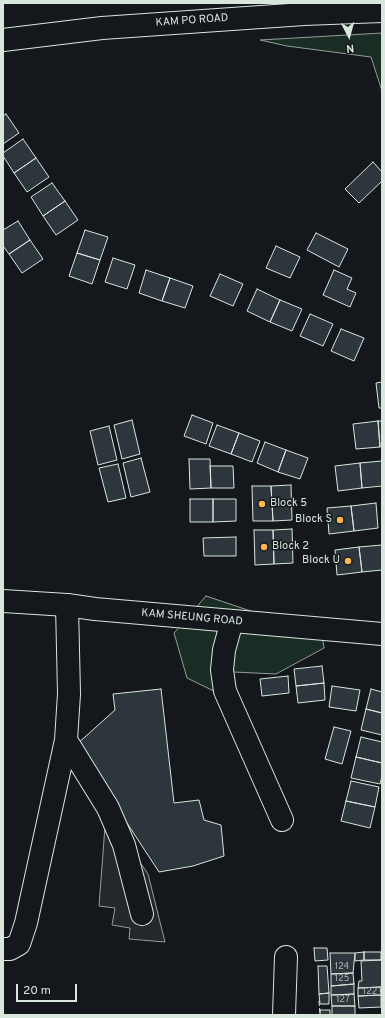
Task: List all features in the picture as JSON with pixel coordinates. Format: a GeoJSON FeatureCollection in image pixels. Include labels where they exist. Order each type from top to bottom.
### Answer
{"type":"FeatureCollection","features":[{"type":"Feature","properties":{"kind":"street","name":"KAM PO ROAD"},"geometry":{"type":"LineString","coordinates":[[3,40],[110,27],[304,14],[382,11]]}},
{"type":"Feature","properties":{"kind":"street","name":"KAM SHEUNG ROAD"},"geometry":{"type":"LineString","coordinates":[[3,601],[67,605],[95,609],[382,634]]}},
{"type":"Feature","properties":{"kind":"street"},"geometry":{"type":"LineString","coordinates":[[3,949],[10,949],[19,944],[26,923],[66,740],[69,694],[67,605]]}},
{"type":"Feature","properties":{"kind":"street"},"geometry":{"type":"LineString","coordinates":[[232,621],[224,650],[222,670],[224,691],[282,820]]}},
{"type":"Feature","properties":{"kind":"street"},"geometry":{"type":"LineString","coordinates":[[66,740],[108,808],[124,845],[142,914]]}},
{"type":"Feature","properties":{"kind":"street"},"geometry":{"type":"LineString","coordinates":[[284,1015],[286,957]]}},
{"type":"Feature","properties":{"kind":"green space"},"geometry":{"type":"Polygon","coordinates":[[[382,33],[382,91],[371,57],[287,46],[260,40],[382,33]]]}},
{"type":"Feature","properties":{"kind":"green space"},"geometry":{"type":"Polygon","coordinates":[[[206,596],[322,635],[324,648],[276,674],[234,672],[229,675],[218,693],[187,678],[174,633],[206,596]]]}},
{"type":"Feature","properties":{"kind":"shaded area"},"geometry":{"type":"Polygon","coordinates":[[[106,813],[148,874],[165,942],[129,939],[130,928],[112,925],[115,908],[99,906],[106,813]]]}},
{"type":"Feature","properties":{"kind":"building"},"geometry":{"type":"Polygon","coordinates":[[[6,114],[19,133],[3,144],[3,116],[6,114]]]}},
{"type":"Feature","properties":{"kind":"building"},"geometry":{"type":"Polygon","coordinates":[[[23,139],[36,158],[14,173],[3,156],[3,153],[23,139]]]}},
{"type":"Feature","properties":{"kind":"building"},"geometry":{"type":"Polygon","coordinates":[[[36,158],[49,177],[27,192],[14,173],[36,158]]]}},
{"type":"Feature","properties":{"kind":"building"},"geometry":{"type":"Polygon","coordinates":[[[373,162],[382,172],[382,181],[359,203],[345,189],[373,162]]]}},
{"type":"Feature","properties":{"kind":"building"},"geometry":{"type":"Polygon","coordinates":[[[52,183],[65,201],[43,216],[31,197],[52,183]]]}},
{"type":"Feature","properties":{"kind":"building"},"geometry":{"type":"Polygon","coordinates":[[[65,201],[78,220],[56,235],[43,216],[65,201]]]}},
{"type":"Feature","properties":{"kind":"building"},"geometry":{"type":"Polygon","coordinates":[[[18,221],[30,240],[9,254],[3,246],[3,230],[18,221]]]}},
{"type":"Feature","properties":{"kind":"building"},"geometry":{"type":"Polygon","coordinates":[[[85,230],[108,237],[100,260],[77,253],[85,230]]]}},
{"type":"Feature","properties":{"kind":"building"},"geometry":{"type":"Polygon","coordinates":[[[316,233],[348,249],[339,267],[307,250],[316,233]]]}},
{"type":"Feature","properties":{"kind":"building"},"geometry":{"type":"Polygon","coordinates":[[[30,240],[43,259],[22,273],[9,254],[30,240]]]}},
{"type":"Feature","properties":{"kind":"building"},"geometry":{"type":"Polygon","coordinates":[[[276,246],[300,257],[290,278],[266,268],[276,246]]]}},
{"type":"Feature","properties":{"kind":"building"},"geometry":{"type":"Polygon","coordinates":[[[77,253],[100,260],[92,284],[69,276],[77,253]]]}},
{"type":"Feature","properties":{"kind":"building"},"geometry":{"type":"Polygon","coordinates":[[[113,258],[135,265],[127,289],[105,282],[113,258]]]}},
{"type":"Feature","properties":{"kind":"building"},"geometry":{"type":"Polygon","coordinates":[[[146,270],[170,278],[162,301],[139,293],[146,270]]]}},
{"type":"Feature","properties":{"kind":"building"},"geometry":{"type":"Polygon","coordinates":[[[334,270],[352,278],[347,289],[356,293],[350,307],[323,295],[334,270]]]}},
{"type":"Feature","properties":{"kind":"building"},"geometry":{"type":"Polygon","coordinates":[[[220,274],[243,284],[233,306],[210,296],[220,274]]]}},
{"type":"Feature","properties":{"kind":"building"},"geometry":{"type":"Polygon","coordinates":[[[170,278],[193,286],[185,308],[162,301],[170,278]]]}},
{"type":"Feature","properties":{"kind":"building"},"geometry":{"type":"Polygon","coordinates":[[[257,289],[280,300],[270,322],[247,311],[257,289]]]}},
{"type":"Feature","properties":{"kind":"building"},"geometry":{"type":"Polygon","coordinates":[[[280,300],[302,309],[292,331],[270,322],[280,300]]]}},
{"type":"Feature","properties":{"kind":"building"},"geometry":{"type":"Polygon","coordinates":[[[310,314],[333,324],[323,346],[300,336],[310,314]]]}},
{"type":"Feature","properties":{"kind":"building"},"geometry":{"type":"Polygon","coordinates":[[[341,329],[364,338],[354,361],[331,351],[341,329]]]}},
{"type":"Feature","properties":{"kind":"building"},"geometry":{"type":"Polygon","coordinates":[[[382,382],[382,408],[379,408],[376,383],[382,382]]]}},
{"type":"Feature","properties":{"kind":"building"},"geometry":{"type":"Polygon","coordinates":[[[192,415],[213,423],[206,444],[184,436],[192,415]]]}},
{"type":"Feature","properties":{"kind":"building"},"geometry":{"type":"Polygon","coordinates":[[[132,420],[140,454],[122,459],[114,425],[132,420]]]}},
{"type":"Feature","properties":{"kind":"building"},"geometry":{"type":"Polygon","coordinates":[[[378,421],[382,421],[382,446],[380,447],[378,421]]]}},
{"type":"Feature","properties":{"kind":"building"},"geometry":{"type":"Polygon","coordinates":[[[378,421],[380,447],[356,449],[353,424],[378,421]]]}},
{"type":"Feature","properties":{"kind":"building"},"geometry":{"type":"Polygon","coordinates":[[[217,425],[239,433],[231,454],[209,446],[217,425]]]}},
{"type":"Feature","properties":{"kind":"building"},"geometry":{"type":"Polygon","coordinates":[[[109,426],[117,460],[98,465],[90,431],[109,426]]]}},
{"type":"Feature","properties":{"kind":"building"},"geometry":{"type":"Polygon","coordinates":[[[239,433],[260,441],[252,462],[231,454],[239,433]]]}},
{"type":"Feature","properties":{"kind":"building"},"geometry":{"type":"Polygon","coordinates":[[[265,442],[286,450],[278,472],[257,463],[265,442]]]}},
{"type":"Feature","properties":{"kind":"building"},"geometry":{"type":"Polygon","coordinates":[[[286,450],[308,458],[300,479],[278,472],[286,450]]]}},
{"type":"Feature","properties":{"kind":"building"},"geometry":{"type":"Polygon","coordinates":[[[141,458],[150,492],[131,497],[123,463],[141,458]]]}},
{"type":"Feature","properties":{"kind":"building"},"geometry":{"type":"Polygon","coordinates":[[[189,459],[210,459],[211,488],[190,489],[189,459]]]}},
{"type":"Feature","properties":{"kind":"building"},"geometry":{"type":"Polygon","coordinates":[[[382,461],[382,486],[362,488],[360,463],[382,461]]]}},
{"type":"Feature","properties":{"kind":"building"},"geometry":{"type":"Polygon","coordinates":[[[360,463],[362,488],[338,491],[335,466],[360,463]]]}},
{"type":"Feature","properties":{"kind":"building"},"geometry":{"type":"Polygon","coordinates":[[[118,464],[126,498],[108,502],[99,468],[118,464]]]}},
{"type":"Feature","properties":{"kind":"building"},"geometry":{"type":"Polygon","coordinates":[[[210,466],[233,466],[234,488],[211,488],[210,466]]]}},
{"type":"Feature","properties":{"kind":"building"},"geometry":{"type":"Polygon","coordinates":[[[291,485],[292,520],[273,521],[271,486],[291,485]]]}},
{"type":"Feature","properties":{"kind":"building","name":"Block 5"},"geometry":{"type":"Polygon","coordinates":[[[252,486],[271,486],[273,521],[253,521],[252,486]]]}},
{"type":"Feature","properties":{"kind":"building"},"geometry":{"type":"Polygon","coordinates":[[[190,499],[213,499],[213,522],[190,522],[190,499]]]}},
{"type":"Feature","properties":{"kind":"building"},"geometry":{"type":"Polygon","coordinates":[[[213,499],[236,499],[236,521],[213,522],[213,499]]]}},
{"type":"Feature","properties":{"kind":"building"},"geometry":{"type":"Polygon","coordinates":[[[376,503],[378,528],[354,531],[351,506],[376,503]]]}},
{"type":"Feature","properties":{"kind":"building","name":"Block S"},"geometry":{"type":"Polygon","coordinates":[[[351,506],[354,531],[329,534],[327,508],[351,506]]]}},
{"type":"Feature","properties":{"kind":"building"},"geometry":{"type":"Polygon","coordinates":[[[292,529],[293,563],[274,564],[273,530],[292,529]]]}},
{"type":"Feature","properties":{"kind":"building","name":"Block 2"},"geometry":{"type":"Polygon","coordinates":[[[254,530],[273,530],[274,564],[255,565],[254,530]]]}},
{"type":"Feature","properties":{"kind":"building"},"geometry":{"type":"Polygon","coordinates":[[[236,537],[236,556],[204,556],[203,538],[236,537]]]}},
{"type":"Feature","properties":{"kind":"building"},"geometry":{"type":"Polygon","coordinates":[[[382,545],[382,570],[362,572],[359,547],[382,545]]]}},
{"type":"Feature","properties":{"kind":"building","name":"Block U"},"geometry":{"type":"Polygon","coordinates":[[[359,547],[362,572],[337,575],[335,550],[359,547]]]}},
{"type":"Feature","properties":{"kind":"building"},"geometry":{"type":"Polygon","coordinates":[[[322,666],[324,683],[296,686],[294,669],[322,666]]]}},
{"type":"Feature","properties":{"kind":"building"},"geometry":{"type":"Polygon","coordinates":[[[288,676],[289,693],[262,696],[260,679],[288,676]]]}},
{"type":"Feature","properties":{"kind":"building"},"geometry":{"type":"Polygon","coordinates":[[[324,683],[325,700],[298,703],[296,686],[324,683]]]}},
{"type":"Feature","properties":{"kind":"building"},"geometry":{"type":"Polygon","coordinates":[[[332,686],[360,690],[356,711],[329,707],[332,686]]]}},
{"type":"Feature","properties":{"kind":"building"},"geometry":{"type":"Polygon","coordinates":[[[161,689],[174,803],[199,800],[204,820],[221,825],[224,856],[193,866],[159,872],[76,745],[115,710],[113,694],[161,689]]]}},
{"type":"Feature","properties":{"kind":"building"},"geometry":{"type":"Polygon","coordinates":[[[371,689],[382,692],[382,713],[366,709],[371,689]]]}},
{"type":"Feature","properties":{"kind":"building"},"geometry":{"type":"Polygon","coordinates":[[[366,709],[382,713],[382,735],[361,730],[366,709]]]}},
{"type":"Feature","properties":{"kind":"building"},"geometry":{"type":"Polygon","coordinates":[[[334,727],[351,731],[342,764],[325,759],[334,727]]]}},
{"type":"Feature","properties":{"kind":"building"},"geometry":{"type":"Polygon","coordinates":[[[361,737],[382,742],[382,763],[356,757],[361,737]]]}},
{"type":"Feature","properties":{"kind":"building"},"geometry":{"type":"Polygon","coordinates":[[[356,757],[382,763],[382,776],[380,784],[351,778],[356,757]]]}},
{"type":"Feature","properties":{"kind":"building"},"geometry":{"type":"Polygon","coordinates":[[[351,781],[379,787],[375,807],[346,801],[351,781]]]}},
{"type":"Feature","properties":{"kind":"building"},"geometry":{"type":"Polygon","coordinates":[[[346,801],[375,807],[370,828],[341,821],[346,801]]]}},
{"type":"Feature","properties":{"kind":"building"},"geometry":{"type":"Polygon","coordinates":[[[314,948],[327,948],[328,960],[315,961],[314,948]]]}},
{"type":"Feature","properties":{"kind":"building"},"geometry":{"type":"Polygon","coordinates":[[[364,952],[381,952],[381,960],[364,960],[364,952]]]}},
{"type":"Feature","properties":{"kind":"building"},"geometry":{"type":"Polygon","coordinates":[[[364,952],[364,960],[355,961],[355,953],[364,952]]]}},
{"type":"Feature","properties":{"kind":"building"},"geometry":{"type":"Polygon","coordinates":[[[330,953],[355,953],[353,973],[331,974],[330,953]]]}},
{"type":"Feature","properties":{"kind":"building"},"geometry":{"type":"Polygon","coordinates":[[[382,960],[382,987],[358,988],[359,981],[362,981],[361,961],[382,960]]]}},
{"type":"Feature","properties":{"kind":"building"},"geometry":{"type":"Polygon","coordinates":[[[318,966],[327,966],[329,993],[319,994],[318,966]]]}},
{"type":"Feature","properties":{"kind":"building"},"geometry":{"type":"Polygon","coordinates":[[[353,973],[354,984],[331,986],[331,974],[353,973]]]}},
{"type":"Feature","properties":{"kind":"building"},"geometry":{"type":"Polygon","coordinates":[[[354,984],[354,994],[331,995],[331,986],[354,984]]]}},
{"type":"Feature","properties":{"kind":"building"},"geometry":{"type":"Polygon","coordinates":[[[380,987],[381,995],[358,996],[358,988],[380,987]]]}},
{"type":"Feature","properties":{"kind":"building"},"geometry":{"type":"Polygon","coordinates":[[[329,993],[329,1004],[320,1004],[319,994],[329,993]]]}},
{"type":"Feature","properties":{"kind":"building"},"geometry":{"type":"Polygon","coordinates":[[[354,994],[355,1006],[332,1006],[331,995],[354,994]]]}},
{"type":"Feature","properties":{"kind":"building"},"geometry":{"type":"Polygon","coordinates":[[[381,995],[381,1007],[359,1008],[358,996],[381,995]]]}},
{"type":"Feature","properties":{"kind":"building"},"geometry":{"type":"Polygon","coordinates":[[[332,1006],[355,1006],[355,1015],[332,1015],[332,1006]]]}},
{"type":"Feature","properties":{"kind":"building"},"geometry":{"type":"Polygon","coordinates":[[[320,1010],[330,1010],[330,1015],[320,1015],[320,1010]]]}},
{"type":"Feature","properties":{"kind":"fence"},"geometry":{"type":"LineString","coordinates":[[319,1001],[320,1013]]}},
{"type":"Feature","properties":{"kind":"place","name":"Block 5"},"geometry":{"type":"Point","coordinates":[262,504]}},
{"type":"Feature","properties":{"kind":"place","name":"Block S"},"geometry":{"type":"Point","coordinates":[340,520]}},
{"type":"Feature","properties":{"kind":"place","name":"Block 2"},"geometry":{"type":"Point","coordinates":[264,547]}},
{"type":"Feature","properties":{"kind":"place","name":"Block U"},"geometry":{"type":"Point","coordinates":[348,561]}}]}
